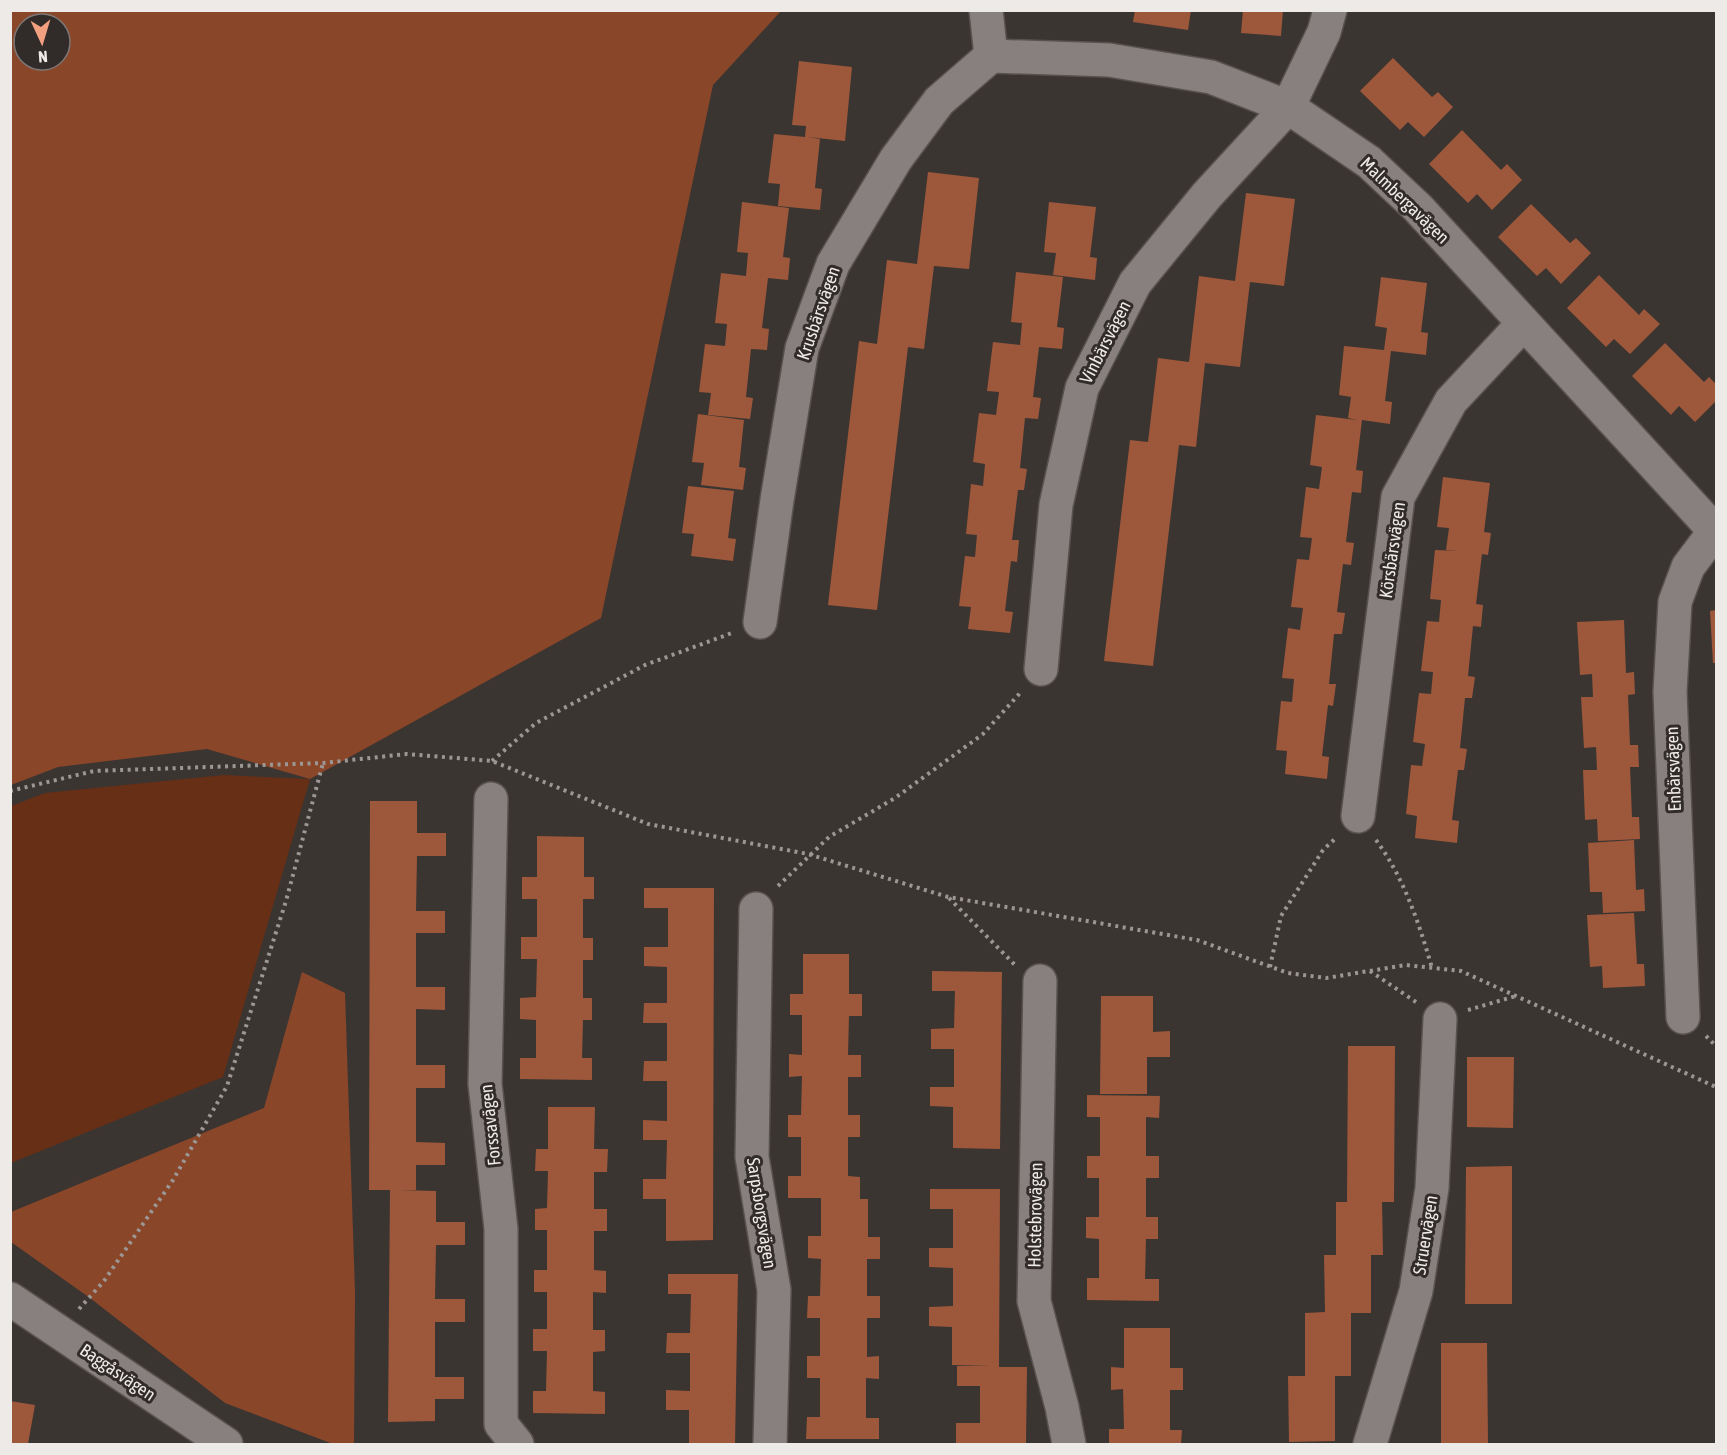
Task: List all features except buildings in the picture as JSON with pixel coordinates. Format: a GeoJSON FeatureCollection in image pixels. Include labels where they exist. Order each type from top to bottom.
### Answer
{"type":"FeatureCollection","features":[{"type":"Feature","properties":{"kind":"street"},"geometry":{"type":"LineString","coordinates":[[986,10],[991,56]]}},
{"type":"Feature","properties":{"kind":"street","name":"Vinbärsvägen"},"geometry":{"type":"LineString","coordinates":[[1041,669],[1056,505],[1082,388],[1135,284],[1207,195],[1288,106],[1324,33],[1330,10]]}},
{"type":"Feature","properties":{"kind":"street","name":"Malmbergavägen"},"geometry":{"type":"LineString","coordinates":[[991,56],[1109,60],[1211,77],[1288,106],[1377,169],[1418,208],[1716,531]]}},
{"type":"Feature","properties":{"kind":"street","name":"Krusbärsvägen"},"geometry":{"type":"LineString","coordinates":[[760,622],[802,348],[833,264],[896,159],[939,101],[991,56]]}},
{"type":"Feature","properties":{"kind":"street","name":"Körsbärsvägen"},"geometry":{"type":"LineString","coordinates":[[1358,816],[1398,497],[1450,401],[1523,324]]}},
{"type":"Feature","properties":{"kind":"street","name":"Enbärsvägen"},"geometry":{"type":"LineString","coordinates":[[1683,1017],[1670,692],[1675,602],[1688,567],[1716,531]]}},
{"type":"Feature","properties":{"kind":"street","name":"Forssavägen"},"geometry":{"type":"LineString","coordinates":[[491,799],[484,1084],[501,1230],[501,1424],[517,1444]]}},
{"type":"Feature","properties":{"kind":"street","name":"Sarpsborgsvägen"},"geometry":{"type":"LineString","coordinates":[[756,909],[752,1157],[774,1290],[770,1444]]}},
{"type":"Feature","properties":{"kind":"street","name":"Holstebrovägen"},"geometry":{"type":"LineString","coordinates":[[1040,981],[1034,1301],[1062,1407],[1069,1444]]}},
{"type":"Feature","properties":{"kind":"street","name":"Struervägen"},"geometry":{"type":"LineString","coordinates":[[1370,1444],[1416,1291],[1432,1188],[1440,1019]]}},
{"type":"Feature","properties":{"kind":"street","name":"Baggåsvägen"},"geometry":{"type":"LineString","coordinates":[[10,1299],[226,1444]]}},
{"type":"Feature","properties":{"kind":"path"},"geometry":{"type":"LineString","coordinates":[[491,799],[492,761],[536,723],[645,665],[760,622]]}},
{"type":"Feature","properties":{"kind":"path"},"geometry":{"type":"LineString","coordinates":[[756,909],[808,854],[828,837],[895,798],[983,734],[1041,669]]}},
{"type":"Feature","properties":{"kind":"path"},"geometry":{"type":"LineString","coordinates":[[10,791],[94,771],[323,763],[407,754],[492,761],[648,824],[808,854],[948,897],[1197,940],[1288,973],[1326,978],[1406,965],[1461,971],[1716,1087]]}},
{"type":"Feature","properties":{"kind":"path"},"geometry":{"type":"LineString","coordinates":[[58,1332],[110,1272],[173,1180],[227,1086],[286,901],[323,763]]}},
{"type":"Feature","properties":{"kind":"path"},"geometry":{"type":"LineString","coordinates":[[1270,967],[1281,916],[1323,850],[1358,816],[1388,856],[1418,918],[1432,968]]}},
{"type":"Feature","properties":{"kind":"path"},"geometry":{"type":"LineString","coordinates":[[948,897],[1009,962],[1040,981]]}},
{"type":"Feature","properties":{"kind":"path"},"geometry":{"type":"LineString","coordinates":[[1370,970],[1440,1019],[1516,996]]}},
{"type":"Feature","properties":{"kind":"shaded area"},"geometry":{"type":"Polygon","coordinates":[[[11,10],[781,11],[713,85],[601,618],[310,779],[207,749],[58,767],[11,785],[11,10]]]}},
{"type":"Feature","properties":{"kind":"shaded area"},"geometry":{"type":"Polygon","coordinates":[[[224,775],[310,779],[223,1077],[11,1163],[11,806],[45,793],[224,775]]]}},
{"type":"Feature","properties":{"kind":"shaded area"},"geometry":{"type":"Polygon","coordinates":[[[302,972],[345,993],[355,1292],[354,1444],[333,1444],[225,1403],[90,1298],[11,1242],[11,1212],[264,1108],[302,972]]]}}]}
